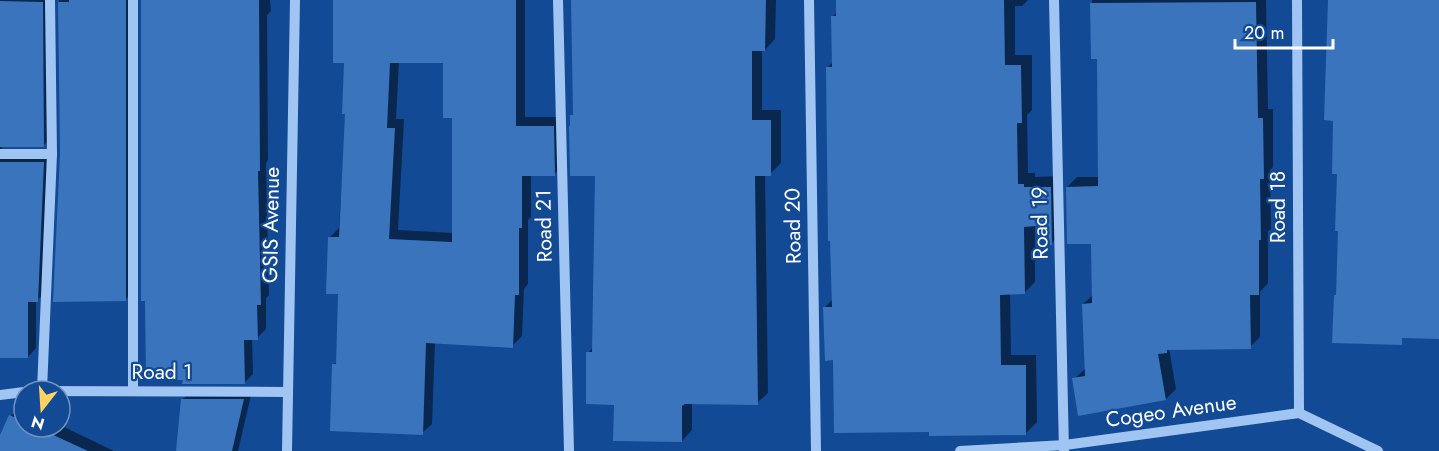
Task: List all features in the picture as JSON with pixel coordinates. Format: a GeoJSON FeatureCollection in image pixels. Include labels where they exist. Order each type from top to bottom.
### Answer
{"type":"FeatureCollection","features":[{"type":"Feature","properties":{"kind":"street"},"geometry":{"type":"LineString","coordinates":[[42,379],[52,154],[50,0]]}},
{"type":"Feature","properties":{"kind":"street"},"geometry":{"type":"LineString","coordinates":[[133,0],[133,391]]}},
{"type":"Feature","properties":{"kind":"street","name":"GSIS Avenue"},"geometry":{"type":"LineString","coordinates":[[287,451],[295,0]]}},
{"type":"Feature","properties":{"kind":"street","name":"Road 21"},"geometry":{"type":"LineString","coordinates":[[558,0],[569,451]]}},
{"type":"Feature","properties":{"kind":"street","name":"Road 20"},"geometry":{"type":"LineString","coordinates":[[809,0],[816,451]]}},
{"type":"Feature","properties":{"kind":"street","name":"Road 19"},"geometry":{"type":"LineString","coordinates":[[1054,0],[1065,448]]}},
{"type":"Feature","properties":{"kind":"street","name":"Road 18"},"geometry":{"type":"LineString","coordinates":[[1297,0],[1299,413]]}},
{"type":"Feature","properties":{"kind":"street"},"geometry":{"type":"LineString","coordinates":[[0,154],[52,154]]}},
{"type":"Feature","properties":{"kind":"street","name":"Road 1"},"geometry":{"type":"LineString","coordinates":[[72,390],[288,392]]}},
{"type":"Feature","properties":{"kind":"street"},"geometry":{"type":"LineString","coordinates":[[1299,413],[1378,451]]}},
{"type":"Feature","properties":{"kind":"street","name":"Cogeo Avenue"},"geometry":{"type":"LineString","coordinates":[[960,451],[1065,448],[1299,413]]}},
{"type":"Feature","properties":{"kind":"building"},"geometry":{"type":"Polygon","coordinates":[[[69,0],[126,0],[126,301],[53,302],[60,154],[58,2],[69,2],[69,0]]]}},
{"type":"Feature","properties":{"kind":"building"},"geometry":{"type":"Polygon","coordinates":[[[141,0],[259,0],[260,171],[258,171],[261,305],[257,305],[258,340],[244,340],[245,384],[182,384],[183,380],[146,380],[145,301],[141,301],[141,0]]]}},
{"type":"Feature","properties":{"kind":"building"},"geometry":{"type":"Polygon","coordinates":[[[333,0],[516,0],[516,126],[554,126],[555,176],[522,176],[519,295],[515,295],[513,348],[426,343],[423,435],[330,431],[332,364],[336,364],[338,294],[326,294],[328,237],[339,237],[345,114],[342,114],[344,63],[333,63],[333,0]],[[390,63],[387,128],[395,128],[389,239],[452,242],[452,118],[443,118],[443,63],[390,63]]]}},
{"type":"Feature","properties":{"kind":"building"},"geometry":{"type":"Polygon","coordinates":[[[571,0],[766,0],[765,51],[752,51],[752,120],[771,120],[771,176],[755,176],[758,405],[685,404],[682,406],[682,442],[613,441],[614,405],[586,404],[586,352],[592,352],[595,176],[570,176],[569,126],[570,115],[573,115],[571,0]]]}},
{"type":"Feature","properties":{"kind":"building"},"geometry":{"type":"Polygon","coordinates":[[[836,0],[1004,0],[1005,65],[1021,65],[1022,123],[1017,123],[1018,184],[1024,184],[1024,187],[1051,187],[1052,245],[1050,245],[1047,225],[1024,227],[1025,294],[1000,295],[1001,365],[1026,365],[1026,435],[929,436],[929,432],[834,433],[833,360],[825,361],[823,307],[832,307],[830,241],[828,241],[826,67],[832,67],[831,16],[836,16],[836,0]]]}},
{"type":"Feature","properties":{"kind":"building"},"geometry":{"type":"Polygon","coordinates":[[[1328,0],[1439,0],[1439,339],[1402,338],[1402,345],[1332,343],[1338,231],[1335,231],[1337,174],[1332,174],[1333,121],[1324,120],[1328,0]]]}},
{"type":"Feature","properties":{"kind":"building"},"geometry":{"type":"Polygon","coordinates":[[[0,1],[43,2],[44,147],[0,147],[0,1]]]}},
{"type":"Feature","properties":{"kind":"building"},"geometry":{"type":"Polygon","coordinates":[[[1256,2],[1258,118],[1263,118],[1264,179],[1260,179],[1259,295],[1250,295],[1251,349],[1167,350],[1167,353],[1158,354],[1166,400],[1078,416],[1072,378],[1085,376],[1082,304],[1092,303],[1091,244],[1067,244],[1066,187],[1098,186],[1097,59],[1091,59],[1090,3],[1256,2]]]}},
{"type":"Feature","properties":{"kind":"building"},"geometry":{"type":"Polygon","coordinates":[[[0,162],[44,162],[38,302],[28,302],[28,358],[0,358],[0,162]]]}},
{"type":"Feature","properties":{"kind":"building"},"geometry":{"type":"Polygon","coordinates":[[[181,399],[244,399],[232,451],[176,451],[181,399]]]}},
{"type":"Feature","properties":{"kind":"building"},"geometry":{"type":"Polygon","coordinates":[[[9,415],[12,416],[12,439],[62,439],[88,451],[0,451],[0,435],[9,415]]]}}]}
